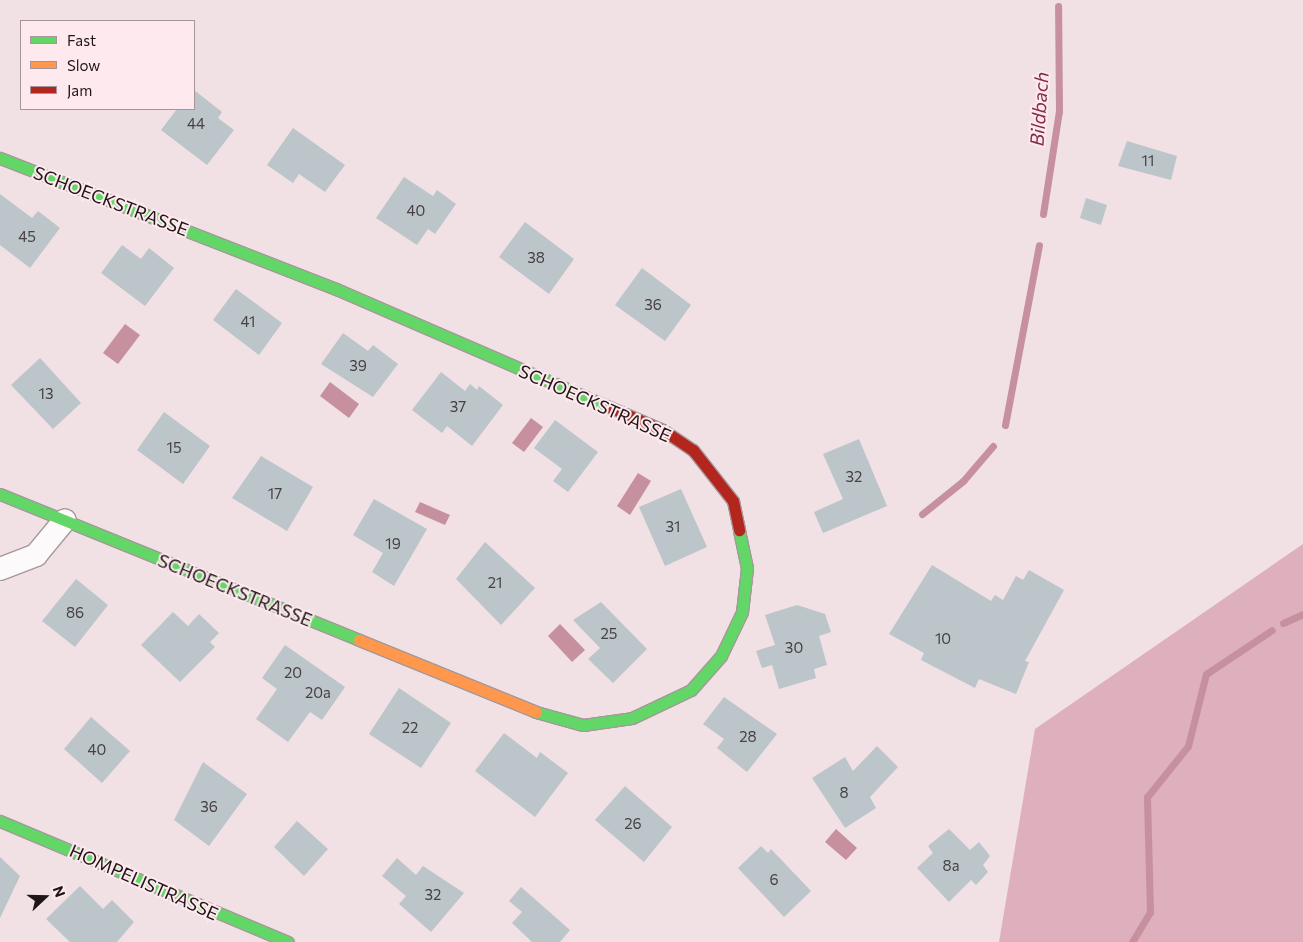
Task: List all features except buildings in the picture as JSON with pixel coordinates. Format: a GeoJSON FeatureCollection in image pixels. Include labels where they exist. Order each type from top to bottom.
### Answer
{"type":"FeatureCollection","features":[{"type":"Feature","properties":{"kind":"street","name":"SCHOECKSTRASSE"},"geometry":{"type":"LineString","coordinates":[[0,158],[336,289],[663,430],[693,450],[733,502],[747,568],[742,612],[721,656],[691,690],[632,718],[583,725],[512,702],[0,494]]}},
{"type":"Feature","properties":{"kind":"street"},"geometry":{"type":"LineString","coordinates":[[0,569],[36,555],[65,520]]}},
{"type":"Feature","properties":{"kind":"street","name":"HOMPELISTRASSE"},"geometry":{"type":"LineString","coordinates":[[0,821],[288,942]]}},
{"type":"Feature","properties":{"kind":"shaded area"},"geometry":{"type":"Polygon","coordinates":[[[125,324],[140,335],[118,364],[103,353],[125,324]]]}},
{"type":"Feature","properties":{"kind":"shaded area"},"geometry":{"type":"Polygon","coordinates":[[[330,382],[359,404],[349,418],[320,396],[330,382]]]}},
{"type":"Feature","properties":{"kind":"shaded area"},"geometry":{"type":"Polygon","coordinates":[[[531,418],[543,427],[524,452],[512,443],[531,418]]]}},
{"type":"Feature","properties":{"kind":"shaded area"},"geometry":{"type":"Polygon","coordinates":[[[638,473],[651,481],[630,515],[617,506],[638,473]]]}},
{"type":"Feature","properties":{"kind":"shaded area"},"geometry":{"type":"Polygon","coordinates":[[[420,502],[450,515],[445,525],[415,512],[420,502]]]}},
{"type":"Feature","properties":{"kind":"shaded area"},"geometry":{"type":"Polygon","coordinates":[[[1303,544],[1303,942],[999,942],[1035,729],[1303,544]]]}},
{"type":"Feature","properties":{"kind":"shaded area"},"geometry":{"type":"Polygon","coordinates":[[[560,624],[585,650],[572,662],[548,636],[560,624]]]}},
{"type":"Feature","properties":{"kind":"shaded area"},"geometry":{"type":"Polygon","coordinates":[[[836,829],[857,848],[846,860],[825,842],[836,829]]]}},
{"type":"Feature","properties":{"kind":"waterway","name":"Bildbach"},"geometry":{"type":"LineString","coordinates":[[1043,214],[1059,111],[1058,6]]}},
{"type":"Feature","properties":{"kind":"waterway","name":"Bildbach"},"geometry":{"type":"LineString","coordinates":[[1005,425],[1039,245]]}},
{"type":"Feature","properties":{"kind":"waterway","name":"Bildbach"},"geometry":{"type":"LineString","coordinates":[[922,514],[963,481],[993,446]]}},
{"type":"Feature","properties":{"kind":"waterway"},"geometry":{"type":"LineString","coordinates":[[1283,623],[1303,614]]}},
{"type":"Feature","properties":{"kind":"waterway"},"geometry":{"type":"LineString","coordinates":[[1132,942],[1150,912],[1147,797],[1188,746],[1206,674],[1272,630]]}},
{"type":"Feature","properties":{"kind":"traffic: fast"},"geometry":{"type":"LineString","coordinates":[[0,158],[336,289],[607,406]]}},
{"type":"Feature","properties":{"kind":"traffic: fast"},"geometry":{"type":"LineString","coordinates":[[0,494],[359,640]]}},
{"type":"Feature","properties":{"kind":"traffic: fast"},"geometry":{"type":"LineString","coordinates":[[536,712],[583,725],[632,718],[691,690],[721,656],[742,612],[747,568],[739,530]]}},
{"type":"Feature","properties":{"kind":"traffic: fast"},"geometry":{"type":"LineString","coordinates":[[0,821],[288,942]]}},
{"type":"Feature","properties":{"kind":"traffic: slow"},"geometry":{"type":"LineString","coordinates":[[359,640],[536,712]]}},
{"type":"Feature","properties":{"kind":"traffic: jam"},"geometry":{"type":"LineString","coordinates":[[607,406],[663,430],[693,450],[733,501],[739,530]]}}]}
